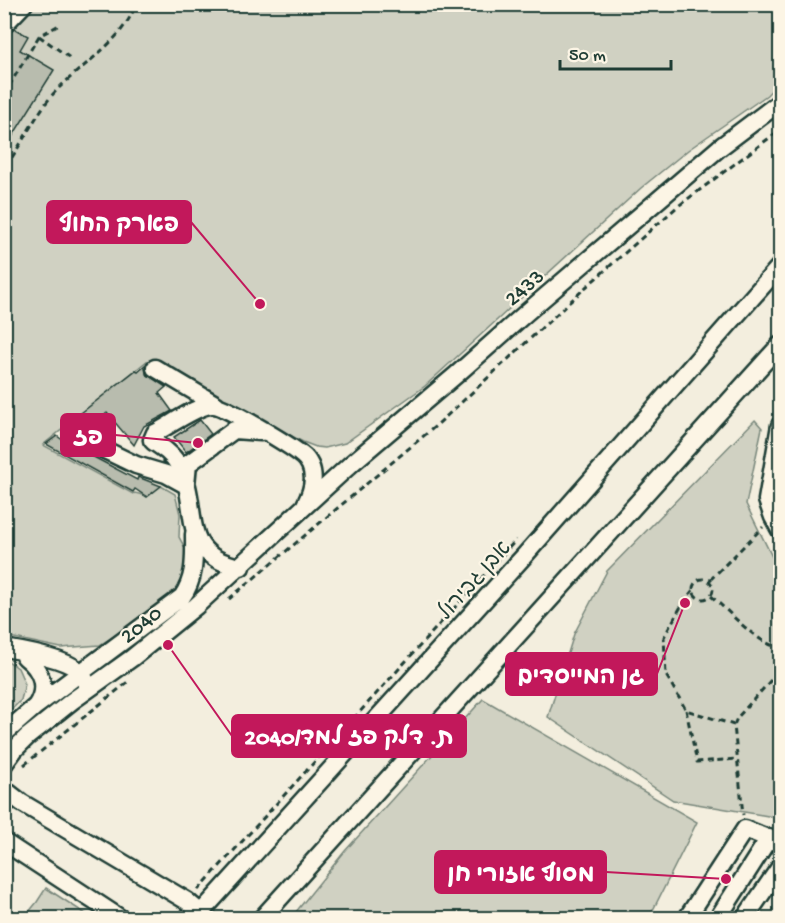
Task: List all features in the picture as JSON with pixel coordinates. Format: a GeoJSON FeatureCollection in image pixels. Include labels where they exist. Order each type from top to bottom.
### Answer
{"type":"FeatureCollection","features":[{"type":"Feature","properties":{"kind":"street"},"geometry":{"type":"LineString","coordinates":[[4,26],[24,4]]}},
{"type":"Feature","properties":{"kind":"street","name":"2433"},"geometry":{"type":"LineString","coordinates":[[301,512],[351,464],[624,228],[719,148],[780,102]]}},
{"type":"Feature","properties":{"kind":"street","name":"אבן גבירול"},"geometry":{"type":"LineString","coordinates":[[200,917],[525,555],[780,266]]}},
{"type":"Feature","properties":{"kind":"street"},"geometry":{"type":"LineString","coordinates":[[262,918],[780,345]]}},
{"type":"Feature","properties":{"kind":"street"},"geometry":{"type":"LineString","coordinates":[[155,368],[301,454],[311,466],[313,474],[310,492],[301,512]]}},
{"type":"Feature","properties":{"kind":"street"},"geometry":{"type":"LineString","coordinates":[[217,405],[204,406],[153,436],[154,442],[169,453],[178,465],[186,485],[194,531],[202,546],[215,558],[241,567]]}},
{"type":"Feature","properties":{"kind":"street"},"geometry":{"type":"LineString","coordinates":[[777,524],[767,500],[779,417]]}},
{"type":"Feature","properties":{"kind":"street"},"geometry":{"type":"LineString","coordinates":[[186,485],[188,464],[234,430],[265,432]]}},
{"type":"Feature","properties":{"kind":"street"},"geometry":{"type":"LineString","coordinates":[[72,434],[135,465],[166,474],[186,485]]}},
{"type":"Feature","properties":{"kind":"street","name":"2040"},"geometry":{"type":"LineString","coordinates":[[4,764],[27,737],[132,658],[196,606],[301,512]]}},
{"type":"Feature","properties":{"kind":"street","name":"2040"},"geometry":{"type":"LineString","coordinates":[[4,734],[36,706],[182,597],[191,583],[194,572],[194,531]]}},
{"type":"Feature","properties":{"kind":"street"},"geometry":{"type":"LineString","coordinates":[[5,648],[77,677]]}},
{"type":"Feature","properties":{"kind":"street"},"geometry":{"type":"LineString","coordinates":[[5,648],[65,664],[89,689]]}},
{"type":"Feature","properties":{"kind":"street"},"geometry":{"type":"LineString","coordinates":[[25,657],[37,668],[43,683],[41,698],[36,706]]}},
{"type":"Feature","properties":{"kind":"street"},"geometry":{"type":"LineString","coordinates":[[4,789],[22,803],[187,901],[200,917]]}},
{"type":"Feature","properties":{"kind":"street"},"geometry":{"type":"LineString","coordinates":[[687,918],[745,829],[775,840],[718,918]]}},
{"type":"Feature","properties":{"kind":"street"},"geometry":{"type":"LineString","coordinates":[[4,842],[120,918]]}},
{"type":"Feature","properties":{"kind":"street"},"geometry":{"type":"LineString","coordinates":[[746,918],[780,867]]}},
{"type":"Feature","properties":{"kind":"path"},"geometry":{"type":"LineString","coordinates":[[4,164],[11,159],[53,94],[120,33],[132,16],[136,4]]}},
{"type":"Feature","properties":{"kind":"path"},"geometry":{"type":"LineString","coordinates":[[9,86],[39,36],[61,24]]}},
{"type":"Feature","properties":{"kind":"path"},"geometry":{"type":"LineString","coordinates":[[39,36],[73,60]]}},
{"type":"Feature","properties":{"kind":"path"},"geometry":{"type":"LineString","coordinates":[[221,606],[438,424],[586,287],[677,207],[780,130]]}},
{"type":"Feature","properties":{"kind":"path"},"geometry":{"type":"LineString","coordinates":[[710,580],[713,585],[711,596],[707,599],[699,599],[693,590],[693,584],[699,579],[710,580],[777,524]]}},
{"type":"Feature","properties":{"kind":"path"},"geometry":{"type":"LineString","coordinates":[[693,590],[684,601],[664,637],[666,675],[686,710],[698,762],[738,759]]}},
{"type":"Feature","properties":{"kind":"path"},"geometry":{"type":"LineString","coordinates":[[711,596],[751,632],[780,648]]}},
{"type":"Feature","properties":{"kind":"path"},"geometry":{"type":"LineString","coordinates":[[745,829],[734,725],[737,718],[780,670]]}},
{"type":"Feature","properties":{"kind":"path"},"geometry":{"type":"LineString","coordinates":[[23,766],[131,680]]}},
{"type":"Feature","properties":{"kind":"path"},"geometry":{"type":"LineString","coordinates":[[686,710],[734,725]]}},
{"type":"Feature","properties":{"kind":"shaded area"},"geometry":{"type":"Polygon","coordinates":[[[5,5],[780,5],[780,81],[767,95],[688,150],[641,188],[425,386],[345,443],[325,448],[303,442],[147,361],[43,445],[133,494],[147,496],[161,486],[175,494],[180,514],[179,537],[186,550],[187,562],[182,583],[176,592],[138,621],[100,645],[61,648],[5,636],[5,5]]]}},
{"type":"Feature","properties":{"kind":"shaded area"},"geometry":{"type":"Polygon","coordinates":[[[755,420],[762,428],[746,504],[780,573],[780,818],[673,800],[548,717],[574,634],[607,571],[755,420]]]}},
{"type":"Feature","properties":{"kind":"shaded area"},"geometry":{"type":"Polygon","coordinates":[[[5,659],[18,668],[25,684],[21,700],[5,716],[5,659]]]}},
{"type":"Feature","properties":{"kind":"shaded area"},"geometry":{"type":"Polygon","coordinates":[[[483,699],[697,822],[649,918],[291,918],[345,851],[483,699]]]}},
{"type":"Feature","properties":{"kind":"shaded area"},"geometry":{"type":"Polygon","coordinates":[[[46,888],[92,918],[24,918],[46,888]]]}},
{"type":"Feature","properties":{"kind":"building"},"geometry":{"type":"Polygon","coordinates":[[[15,29],[28,36],[20,50],[54,70],[4,150],[4,35],[15,29]]]}},
{"type":"Feature","properties":{"kind":"building"},"geometry":{"type":"Polygon","coordinates":[[[145,365],[146,374],[166,387],[159,393],[172,411],[144,426],[134,445],[107,413],[86,429],[72,420],[136,370],[138,371],[145,365]]]}},
{"type":"Feature","properties":{"kind":"building"},"geometry":{"type":"Polygon","coordinates":[[[200,420],[211,434],[186,452],[174,437],[200,420]]]}},
{"type":"Feature","properties":{"kind":"building"},"geometry":{"type":"Polygon","coordinates":[[[57,436],[137,480],[138,477],[161,486],[147,497],[135,489],[133,492],[46,444],[57,436]]]}},
{"type":"Feature","properties":{"kind":"place","name":"פארק החוף"},"geometry":{"type":"Point","coordinates":[260,304]}},
{"type":"Feature","properties":{"kind":"place","name":"פז"},"geometry":{"type":"Point","coordinates":[198,443]}},
{"type":"Feature","properties":{"kind":"place","name":"גן המייסדים"},"geometry":{"type":"Point","coordinates":[685,603]}},
{"type":"Feature","properties":{"kind":"place","name":"ת. דלק פז למד/2040"},"geometry":{"type":"Point","coordinates":[168,645]}},
{"type":"Feature","properties":{"kind":"place","name":"מסוף אזורי חן"},"geometry":{"type":"Point","coordinates":[726,879]}}]}
